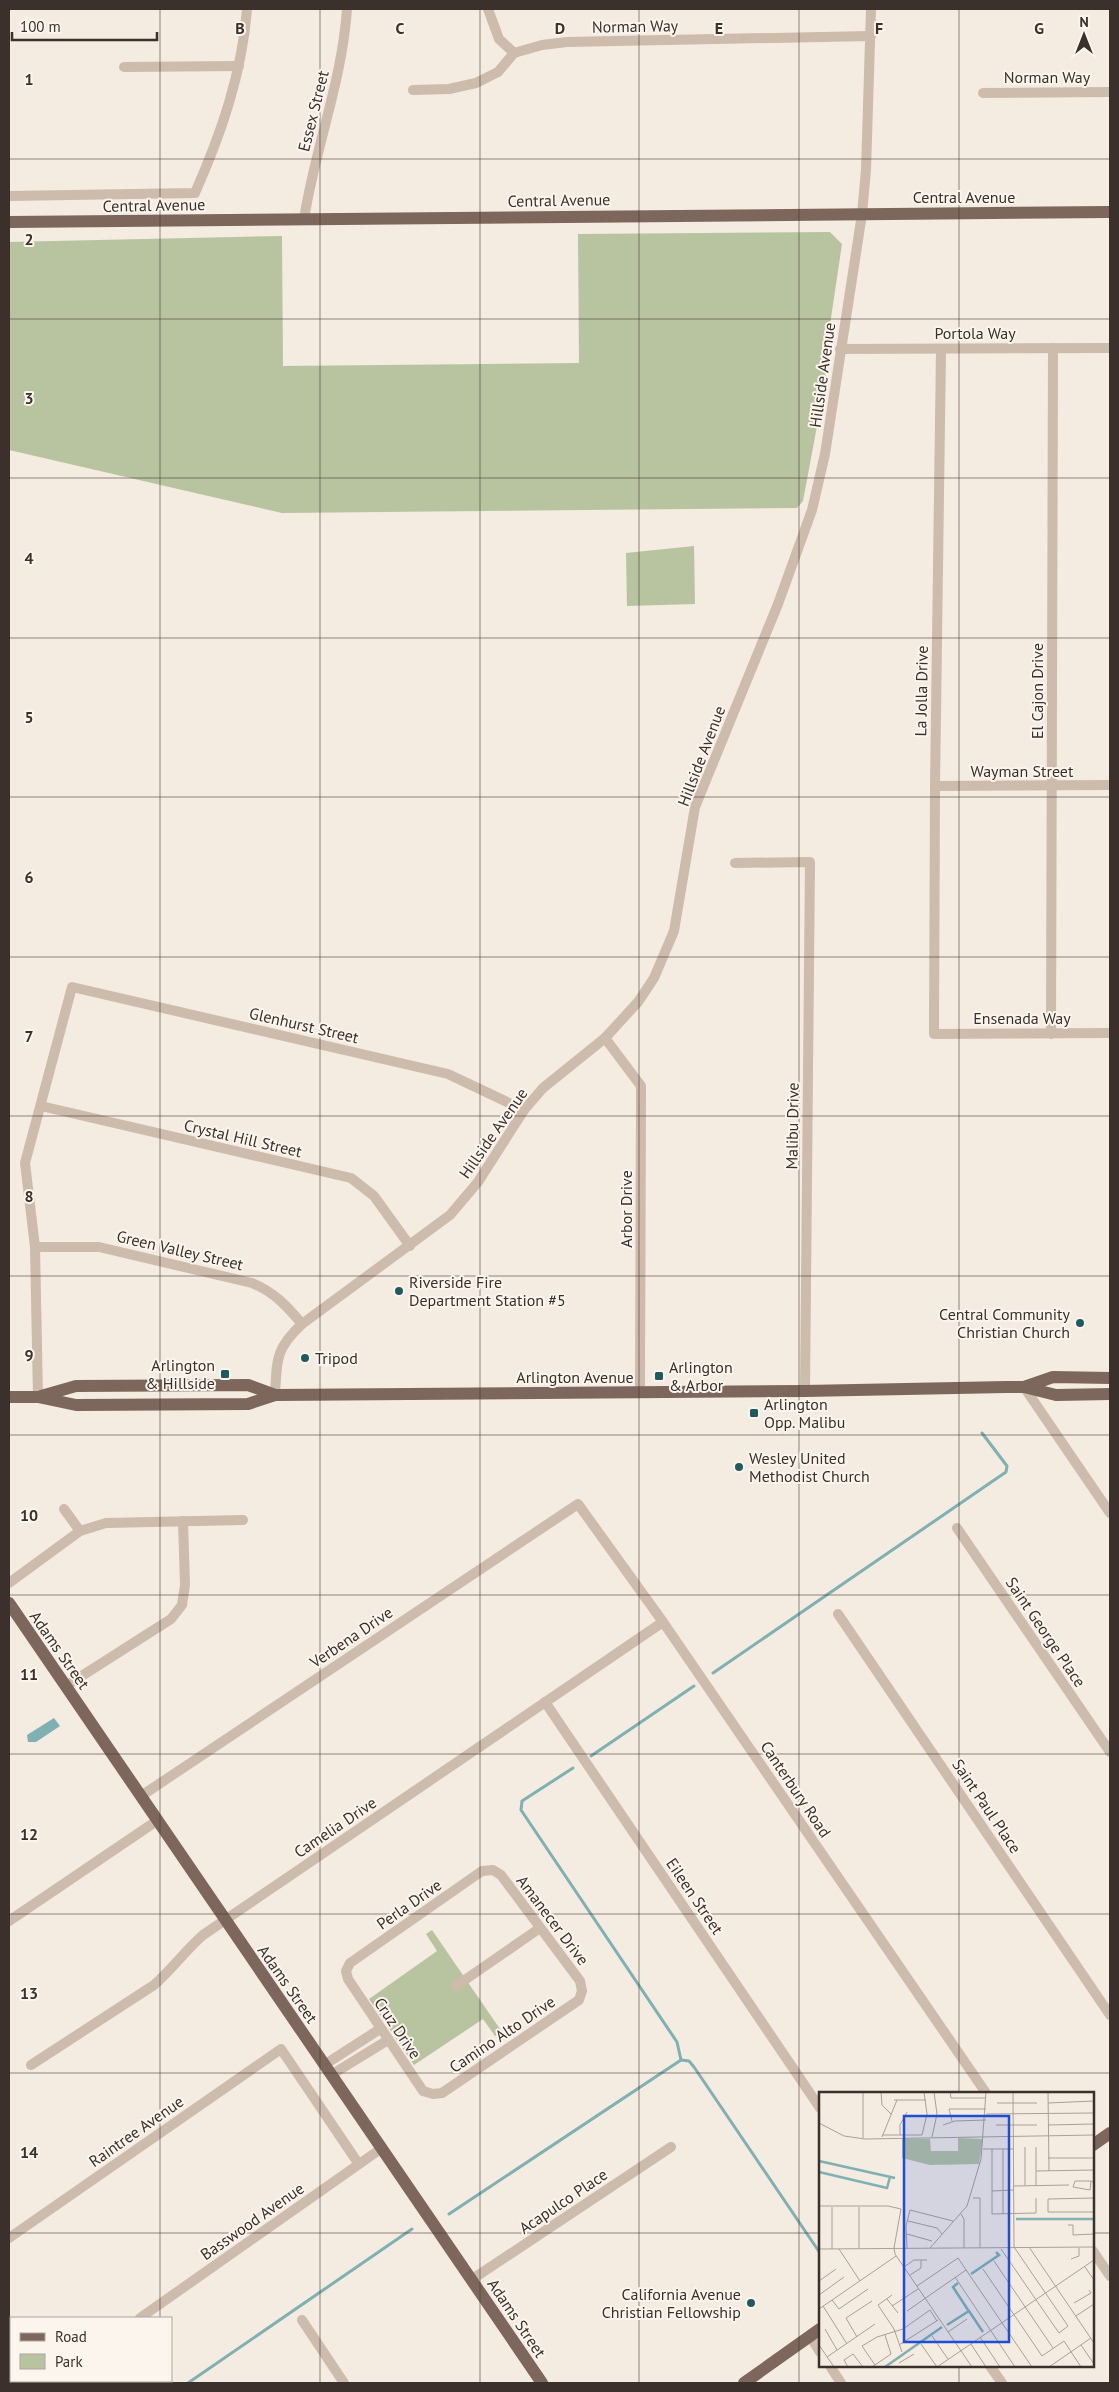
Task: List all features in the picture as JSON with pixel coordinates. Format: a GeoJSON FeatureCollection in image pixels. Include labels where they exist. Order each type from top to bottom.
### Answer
{"type":"FeatureCollection","features":[{"type":"Feature","properties":{"kind":"main road","name":"Central Avenue"},"geometry":{"type":"LineString","coordinates":[[9,222],[1110,212]]}},
{"type":"Feature","properties":{"kind":"main road","name":"Arlington Avenue"},"geometry":{"type":"LineString","coordinates":[[38,1396],[76,1405],[248,1404],[275,1395],[805,1391],[1024,1386],[1053,1378],[1110,1378]]}},
{"type":"Feature","properties":{"kind":"main road","name":"Arlington Avenue"},"geometry":{"type":"LineString","coordinates":[[9,1397],[38,1396],[76,1386],[248,1385],[275,1395]]}},
{"type":"Feature","properties":{"kind":"main road","name":"Arlington Avenue"},"geometry":{"type":"LineString","coordinates":[[1024,1386],[1056,1395],[1110,1394]]}},
{"type":"Feature","properties":{"kind":"main road","name":"Adams Street"},"geometry":{"type":"LineString","coordinates":[[9,1603],[542,2383]]}},
{"type":"Feature","properties":{"kind":"main road"},"geometry":{"type":"LineString","coordinates":[[1094,2144],[1110,2133]]}},
{"type":"Feature","properties":{"kind":"main road"},"geometry":{"type":"LineString","coordinates":[[744,2383],[815,2333]]}},
{"type":"Feature","properties":{"kind":"street"},"geometry":{"type":"LineString","coordinates":[[9,196],[195,193],[222,126],[239,66],[247,9]]}},
{"type":"Feature","properties":{"kind":"street","name":"Essex Street"},"geometry":{"type":"LineString","coordinates":[[304,219],[310,183],[332,103],[347,9]]}},
{"type":"Feature","properties":{"kind":"street"},"geometry":{"type":"LineString","coordinates":[[412,90],[449,89],[476,83],[498,72],[514,53],[499,39],[488,9]]}},
{"type":"Feature","properties":{"kind":"street","name":"Hillside Avenue"},"geometry":{"type":"LineString","coordinates":[[275,1395],[276,1372],[282,1346],[302,1324],[450,1215],[464,1199],[524,1110],[543,1088],[605,1038],[638,1002],[654,978],[668,949],[674,931],[695,806],[778,604],[812,510],[825,454],[862,214],[866,170],[871,9]]}},
{"type":"Feature","properties":{"kind":"street","name":"Norman Way"},"geometry":{"type":"LineString","coordinates":[[514,53],[542,45],[567,42],[871,36]]}},
{"type":"Feature","properties":{"kind":"street"},"geometry":{"type":"LineString","coordinates":[[124,67],[239,66]]}},
{"type":"Feature","properties":{"kind":"street","name":"Norman Way"},"geometry":{"type":"LineString","coordinates":[[984,93],[1110,92]]}},
{"type":"Feature","properties":{"kind":"street","name":"El Cajon Drive"},"geometry":{"type":"LineString","coordinates":[[1051,1034],[1053,348]]}},
{"type":"Feature","properties":{"kind":"street","name":"Portola Way"},"geometry":{"type":"LineString","coordinates":[[840,349],[1110,348]]}},
{"type":"Feature","properties":{"kind":"street","name":"La Jolla Drive"},"geometry":{"type":"LineString","coordinates":[[934,1034],[935,786],[941,349]]}},
{"type":"Feature","properties":{"kind":"street","name":"Wayman Street"},"geometry":{"type":"LineString","coordinates":[[935,786],[1110,785]]}},
{"type":"Feature","properties":{"kind":"street","name":"Malibu Drive"},"geometry":{"type":"LineString","coordinates":[[736,863],[810,862],[805,1391]]}},
{"type":"Feature","properties":{"kind":"street","name":"Glenhurst Street"},"geometry":{"type":"LineString","coordinates":[[41,1106],[72,987],[448,1074],[524,1110]]}},
{"type":"Feature","properties":{"kind":"street","name":"Ensenada Way"},"geometry":{"type":"LineString","coordinates":[[934,1034],[1110,1033]]}},
{"type":"Feature","properties":{"kind":"street","name":"Arbor Drive"},"geometry":{"type":"LineString","coordinates":[[605,1038],[641,1086],[640,1393]]}},
{"type":"Feature","properties":{"kind":"street"},"geometry":{"type":"LineString","coordinates":[[38,1396],[35,1247],[25,1163],[41,1106]]}},
{"type":"Feature","properties":{"kind":"street","name":"Crystal Hill Street"},"geometry":{"type":"LineString","coordinates":[[41,1106],[351,1178],[374,1196],[410,1246]]}},
{"type":"Feature","properties":{"kind":"street","name":"Green Valley Street"},"geometry":{"type":"LineString","coordinates":[[35,1247],[99,1246],[252,1283],[268,1290],[282,1300],[302,1324]]}},
{"type":"Feature","properties":{"kind":"street"},"geometry":{"type":"LineString","coordinates":[[1024,1386],[1110,1514]]}},
{"type":"Feature","properties":{"kind":"street","name":"Canterbury Road"},"geometry":{"type":"LineString","coordinates":[[578,1504],[663,1622],[985,2092]]}},
{"type":"Feature","properties":{"kind":"street","name":"Verbena Drive"},"geometry":{"type":"LineString","coordinates":[[142,1796],[578,1504]]}},
{"type":"Feature","properties":{"kind":"street"},"geometry":{"type":"LineString","coordinates":[[64,1509],[80,1531]]}},
{"type":"Feature","properties":{"kind":"street"},"geometry":{"type":"LineString","coordinates":[[9,1583],[80,1531],[106,1523],[243,1520]]}},
{"type":"Feature","properties":{"kind":"street"},"geometry":{"type":"LineString","coordinates":[[66,1686],[170,1619],[182,1605],[185,1585],[183,1522]]}},
{"type":"Feature","properties":{"kind":"street","name":"Saint George Place"},"geometry":{"type":"LineString","coordinates":[[957,1528],[1110,1752]]}},
{"type":"Feature","properties":{"kind":"street","name":"Saint Paul Place"},"geometry":{"type":"LineString","coordinates":[[838,1614],[1110,2015]]}},
{"type":"Feature","properties":{"kind":"street","name":"Camelia Drive"},"geometry":{"type":"LineString","coordinates":[[31,2065],[154,1985],[167,1974],[183,1953],[224,1920],[663,1622]]}},
{"type":"Feature","properties":{"kind":"street","name":"Eileen Street"},"geometry":{"type":"LineString","coordinates":[[546,1702],[819,2107]]}},
{"type":"Feature","properties":{"kind":"street"},"geometry":{"type":"LineString","coordinates":[[9,1921],[158,1820]]}},
{"type":"Feature","properties":{"kind":"street","name":"Amanecer Drive"},"geometry":{"type":"LineString","coordinates":[[493,1870],[501,1875],[580,1981],[582,1991]]}},
{"type":"Feature","properties":{"kind":"street","name":"Perla Drive"},"geometry":{"type":"LineString","coordinates":[[346,1970],[350,1963],[482,1871],[493,1870]]}},
{"type":"Feature","properties":{"kind":"street"},"geometry":{"type":"LineString","coordinates":[[456,1986],[540,1928]]}},
{"type":"Feature","properties":{"kind":"street","name":"Cruz Drive"},"geometry":{"type":"LineString","coordinates":[[346,1970],[348,1979],[423,2091],[433,2094]]}},
{"type":"Feature","properties":{"kind":"street","name":"Camino Alto Drive"},"geometry":{"type":"LineString","coordinates":[[433,2094],[442,2093],[579,2000],[582,1991]]}},
{"type":"Feature","properties":{"kind":"street"},"geometry":{"type":"LineString","coordinates":[[327,2070],[380,2028]]}},
{"type":"Feature","properties":{"kind":"street"},"geometry":{"type":"LineString","coordinates":[[327,2070],[388,2040]]}},
{"type":"Feature","properties":{"kind":"street","name":"Raintree Avenue"},"geometry":{"type":"LineString","coordinates":[[9,2238],[281,2049],[358,2163]]}},
{"type":"Feature","properties":{"kind":"street","name":"Acapulco Place"},"geometry":{"type":"LineString","coordinates":[[471,2280],[671,2146]]}},
{"type":"Feature","properties":{"kind":"street","name":"Basswood Avenue"},"geometry":{"type":"LineString","coordinates":[[141,2317],[358,2163],[382,2148]]}},
{"type":"Feature","properties":{"kind":"street"},"geometry":{"type":"LineString","coordinates":[[1094,2252],[1110,2276]]}},
{"type":"Feature","properties":{"kind":"street"},"geometry":{"type":"LineString","coordinates":[[302,2320],[344,2383]]}},
{"type":"Feature","properties":{"kind":"street"},"geometry":{"type":"LineString","coordinates":[[815,2333],[819,2348]]}},
{"type":"Feature","properties":{"kind":"street"},"geometry":{"type":"LineString","coordinates":[[831,2367],[842,2383]]}},
{"type":"Feature","properties":{"kind":"street"},"geometry":{"type":"LineString","coordinates":[[991,2367],[1002,2383]]}},
{"type":"Feature","properties":{"kind":"green space"},"geometry":{"type":"Polygon","coordinates":[[[830,232],[842,244],[824,365],[826,378],[803,501],[797,508],[282,513],[9,450],[9,242],[282,236],[283,366],[579,363],[578,234],[830,232]]]}},
{"type":"Feature","properties":{"kind":"green space"},"geometry":{"type":"Polygon","coordinates":[[[694,546],[695,604],[627,606],[626,553],[694,546]]]}},
{"type":"Feature","properties":{"kind":"green space"},"geometry":{"type":"Polygon","coordinates":[[[432,1930],[502,2032],[495,2036],[483,2019],[414,2065],[369,1999],[437,1951],[426,1934],[432,1930]]]}},
{"type":"Feature","properties":{"kind":"water"},"geometry":{"type":"Polygon","coordinates":[[[54,1718],[60,1726],[36,1742],[28,1742],[27,1735],[54,1718]]]}},
{"type":"Feature","properties":{"kind":"waterway"},"geometry":{"type":"LineString","coordinates":[[713,1673],[1006,1472],[1007,1466],[982,1433]]}},
{"type":"Feature","properties":{"kind":"waterway"},"geometry":{"type":"LineString","coordinates":[[591,1756],[694,1686]]}},
{"type":"Feature","properties":{"kind":"waterway"},"geometry":{"type":"LineString","coordinates":[[573,1768],[522,1801],[521,1810],[677,2042],[681,2060]]}},
{"type":"Feature","properties":{"kind":"waterway"},"geometry":{"type":"LineString","coordinates":[[449,2214],[681,2060],[689,2061],[694,2067],[819,2252]]}},
{"type":"Feature","properties":{"kind":"waterway"},"geometry":{"type":"LineString","coordinates":[[188,2383],[412,2229]]}},
{"type":"Feature","properties":{"kind":"place","name":"Riverside Fire Department Station #5"},"geometry":{"type":"Point","coordinates":[399,1291]}},
{"type":"Feature","properties":{"kind":"place","name":"Central Community Christian Church"},"geometry":{"type":"Point","coordinates":[1080,1323]}},
{"type":"Feature","properties":{"kind":"place","name":"Tripod"},"geometry":{"type":"Point","coordinates":[305,1358]}},
{"type":"Feature","properties":{"kind":"place","name":"Arlington & Hillside"},"geometry":{"type":"Point","coordinates":[225,1374]}},
{"type":"Feature","properties":{"kind":"place","name":"Arlington & Arbor"},"geometry":{"type":"Point","coordinates":[659,1376]}},
{"type":"Feature","properties":{"kind":"place","name":"Arlington Opp. Malibu"},"geometry":{"type":"Point","coordinates":[754,1413]}},
{"type":"Feature","properties":{"kind":"place","name":"Wesley United Methodist Church"},"geometry":{"type":"Point","coordinates":[739,1467]}},
{"type":"Feature","properties":{"kind":"place","name":"California Avenue Christian Fellowship"},"geometry":{"type":"Point","coordinates":[751,2303]}}]}
